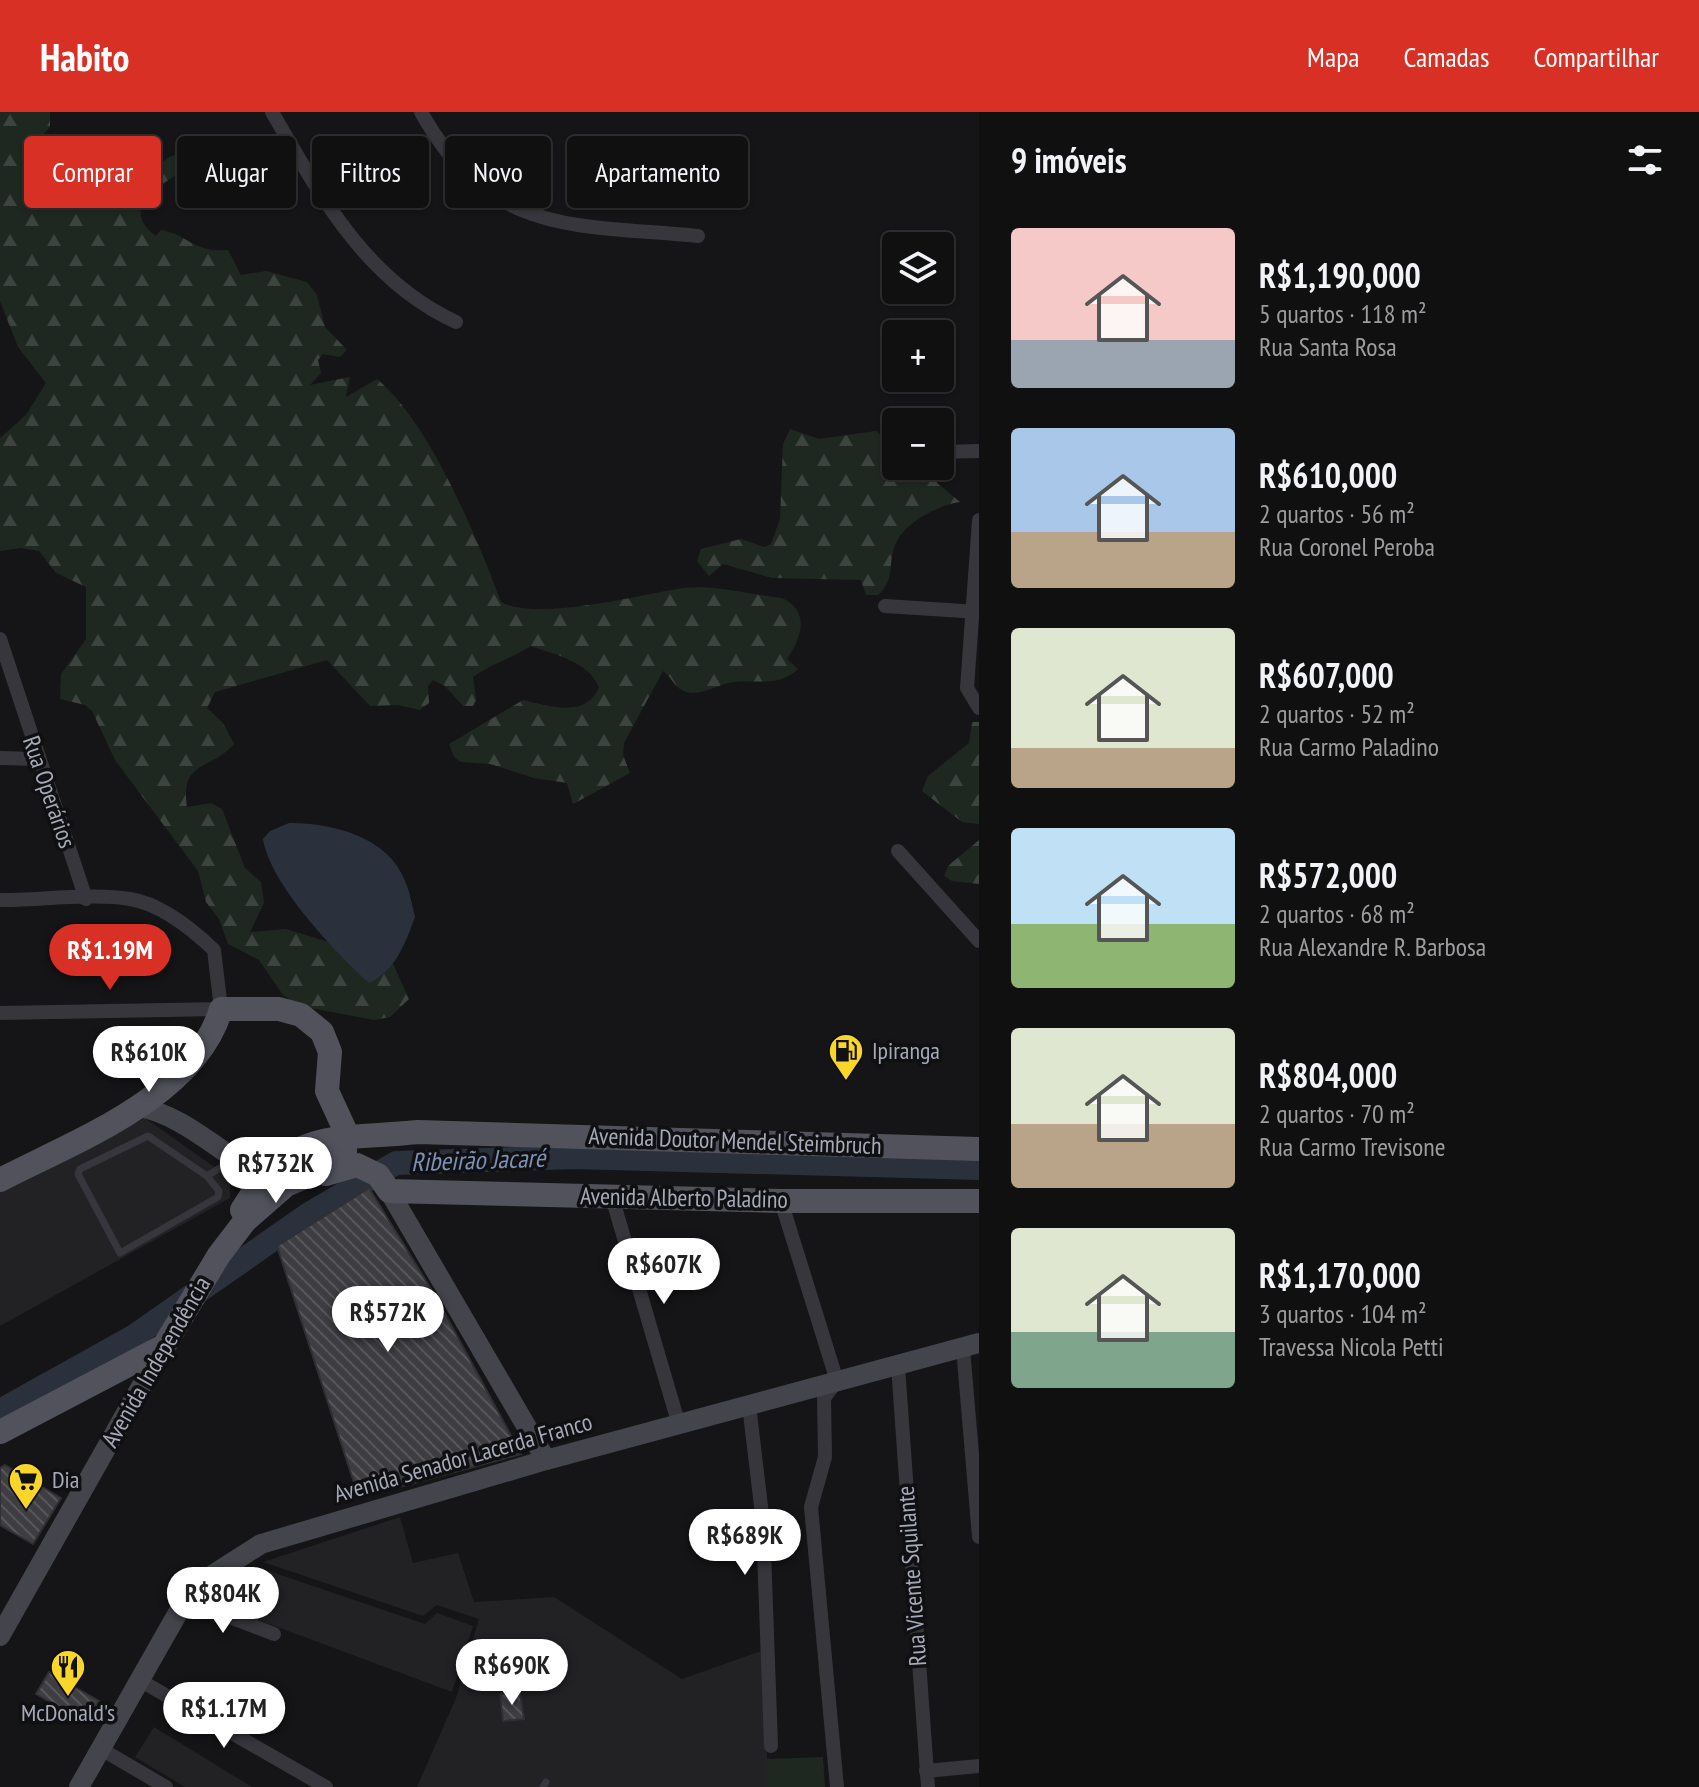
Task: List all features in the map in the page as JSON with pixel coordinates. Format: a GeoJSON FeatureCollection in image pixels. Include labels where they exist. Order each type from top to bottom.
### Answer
{"type":"FeatureCollection","features":[{"type":"Feature","properties":{"kind":"main road"},"geometry":{"type":"LineString","coordinates":[[0,1180],[139,1107],[175,1077],[205,1046],[221,1009],[279,1009],[301,1015],[314,1023],[322,1032],[330,1052],[327,1091],[343,1127]]}},
{"type":"Feature","properties":{"kind":"main road"},"geometry":{"type":"LineString","coordinates":[[170,1117],[175,1077]]}},
{"type":"Feature","properties":{"kind":"main road"},"geometry":{"type":"LineString","coordinates":[[139,1107],[170,1117],[233,1160],[284,1183]]}},
{"type":"Feature","properties":{"kind":"main road","name":"Avenida Doutor Mendel Steimbruch"},"geometry":{"type":"LineString","coordinates":[[343,1127],[418,1132],[979,1149]]}},
{"type":"Feature","properties":{"kind":"main road","name":"Avenida Independência"},"geometry":{"type":"LineString","coordinates":[[284,1183],[280,1162],[343,1127]]}},
{"type":"Feature","properties":{"kind":"main road","name":"Avenida Independência"},"geometry":{"type":"LineString","coordinates":[[0,1636],[180,1317],[219,1255],[228,1233],[284,1183],[348,1165],[365,1167],[388,1188]]}},
{"type":"Feature","properties":{"kind":"main road","name":"Avenida Independência"},"geometry":{"type":"LineString","coordinates":[[219,1255],[284,1183]]}},
{"type":"Feature","properties":{"kind":"main road"},"geometry":{"type":"LineString","coordinates":[[388,1188],[546,1460]]}},
{"type":"Feature","properties":{"kind":"main road","name":"Avenida Alberto Paladino"},"geometry":{"type":"LineString","coordinates":[[388,1188],[781,1201],[979,1201]]}},
{"type":"Feature","properties":{"kind":"main road","name":"Avenida Senador Lacerda Franco"},"geometry":{"type":"LineString","coordinates":[[79,1787],[192,1588],[261,1544],[546,1460],[971,1345]]}},
{"type":"Feature","properties":{"kind":"main road"},"geometry":{"type":"LineString","coordinates":[[0,1432],[164,1346]]}},
{"type":"Feature","properties":{"kind":"street"},"geometry":{"type":"LineString","coordinates":[[272,112],[333,216],[357,246],[403,291],[456,322]]}},
{"type":"Feature","properties":{"kind":"street"},"geometry":{"type":"LineString","coordinates":[[421,112],[435,137],[461,168],[484,189],[531,215],[566,226],[698,236]]}},
{"type":"Feature","properties":{"kind":"street"},"geometry":{"type":"LineString","coordinates":[[954,452],[979,451]]}},
{"type":"Feature","properties":{"kind":"street"},"geometry":{"type":"LineString","coordinates":[[979,520],[976,612],[967,688],[979,708]]}},
{"type":"Feature","properties":{"kind":"street"},"geometry":{"type":"LineString","coordinates":[[885,606],[976,612]]}},
{"type":"Feature","properties":{"kind":"street","name":"Rua Operários"},"geometry":{"type":"LineString","coordinates":[[0,639],[37,759],[86,899]]}},
{"type":"Feature","properties":{"kind":"street"},"geometry":{"type":"LineString","coordinates":[[0,758],[37,759]]}},
{"type":"Feature","properties":{"kind":"street"},"geometry":{"type":"LineString","coordinates":[[898,851],[979,941]]}},
{"type":"Feature","properties":{"kind":"street"},"geometry":{"type":"LineString","coordinates":[[0,900],[129,899],[151,906],[214,950],[221,1009],[0,1013]]}},
{"type":"Feature","properties":{"kind":"street"},"geometry":{"type":"LineString","coordinates":[[612,1197],[679,1425]]}},
{"type":"Feature","properties":{"kind":"street"},"geometry":{"type":"LineString","coordinates":[[781,1201],[837,1381],[824,1398],[825,1457],[811,1507],[837,1787]]}},
{"type":"Feature","properties":{"kind":"street"},"geometry":{"type":"LineString","coordinates":[[971,1345],[979,1537]]}},
{"type":"Feature","properties":{"kind":"street","name":"Rua Vicente Squilante"},"geometry":{"type":"LineString","coordinates":[[898,1366],[928,1787]]}},
{"type":"Feature","properties":{"kind":"street"},"geometry":{"type":"LineString","coordinates":[[749,1405],[763,1523],[771,1746]]}},
{"type":"Feature","properties":{"kind":"street"},"geometry":{"type":"LineString","coordinates":[[185,1600],[274,1634]]}},
{"type":"Feature","properties":{"kind":"street"},"geometry":{"type":"LineString","coordinates":[[141,1681],[326,1787]]}},
{"type":"Feature","properties":{"kind":"street"},"geometry":{"type":"LineString","coordinates":[[101,1749],[166,1787]]}},
{"type":"Feature","properties":{"kind":"street"},"geometry":{"type":"LineString","coordinates":[[926,1771],[979,1766]]}},
{"type":"Feature","properties":{"kind":"lane"},"geometry":{"type":"LineString","coordinates":[[148,1136],[207,1176],[219,1191],[218,1197],[120,1253],[78,1174],[80,1169],[148,1136]]}},
{"type":"Feature","properties":{"kind":"lane"},"geometry":{"type":"LineString","coordinates":[[207,1176],[233,1160]]}},
{"type":"Feature","properties":{"kind":"shaded area"},"geometry":{"type":"Polygon","coordinates":[[[289,823],[340,829],[372,843],[386,853],[405,881],[415,917],[393,964],[369,983],[322,936],[291,896],[268,857],[263,839],[270,831],[289,823]]]}},
{"type":"Feature","properties":{"kind":"shaded area"},"geometry":{"type":"Polygon","coordinates":[[[145,1118],[230,1178],[230,1198],[0,1326],[0,1192],[145,1118]]]}},
{"type":"Feature","properties":{"kind":"shaded area"},"geometry":{"type":"Polygon","coordinates":[[[400,1517],[413,1563],[458,1553],[474,1602],[554,1597],[682,1679],[767,1649],[767,1787],[417,1787],[456,1698],[479,1619],[437,1605],[423,1616],[263,1562],[400,1517]]]}},
{"type":"Feature","properties":{"kind":"shaded area"},"geometry":{"type":"Polygon","coordinates":[[[263,1569],[425,1624],[437,1613],[473,1626],[452,1692],[245,1615],[263,1569]]]}},
{"type":"Feature","properties":{"kind":"shaded area"},"geometry":{"type":"Polygon","coordinates":[[[154,1727],[252,1787],[185,1787],[135,1757],[154,1727]]]}},
{"type":"Feature","properties":{"kind":"green space"},"geometry":{"type":"Polygon","coordinates":[[[0,112],[50,112],[50,127],[42,136],[24,136],[24,208],[141,208],[144,223],[156,236],[161,230],[206,249],[228,250],[241,275],[266,271],[307,282],[317,295],[325,327],[347,350],[340,357],[323,354],[318,360],[321,373],[310,385],[350,377],[346,397],[377,379],[396,398],[433,451],[450,482],[501,602],[539,609],[564,608],[684,588],[708,587],[782,598],[791,603],[800,617],[799,633],[787,659],[798,669],[775,681],[733,682],[691,693],[678,687],[663,671],[624,743],[623,755],[630,773],[573,804],[567,783],[534,778],[490,764],[461,762],[454,757],[449,744],[523,700],[566,708],[576,707],[593,697],[599,687],[587,671],[570,660],[531,646],[473,677],[476,700],[473,706],[463,706],[445,686],[433,680],[428,686],[429,703],[420,710],[398,705],[370,706],[327,660],[215,692],[207,708],[223,723],[234,744],[192,774],[186,792],[187,807],[211,803],[222,809],[245,868],[261,882],[264,903],[250,932],[286,929],[345,947],[389,955],[409,999],[390,1017],[374,1020],[300,1006],[283,995],[259,960],[228,944],[219,919],[206,902],[198,871],[115,760],[92,711],[85,705],[60,699],[61,674],[86,639],[86,587],[56,573],[39,551],[21,548],[0,551],[0,438],[26,415],[46,383],[18,347],[0,301],[0,112]]]}},
{"type":"Feature","properties":{"kind":"green space"},"geometry":{"type":"Polygon","coordinates":[[[177,155],[177,174],[161,185],[161,163],[177,155]]]}},
{"type":"Feature","properties":{"kind":"green space"},"geometry":{"type":"Polygon","coordinates":[[[790,429],[819,439],[876,431],[882,436],[882,480],[936,480],[960,502],[921,517],[904,531],[894,548],[887,584],[878,595],[866,595],[861,580],[772,578],[723,564],[709,576],[697,561],[701,549],[741,539],[764,547],[771,544],[780,519],[783,444],[790,429]]]}},
{"type":"Feature","properties":{"kind":"green space"},"geometry":{"type":"Polygon","coordinates":[[[972,722],[979,722],[979,824],[962,822],[922,791],[928,776],[969,743],[972,722]]]}},
{"type":"Feature","properties":{"kind":"green space"},"geometry":{"type":"Polygon","coordinates":[[[979,840],[979,884],[952,881],[944,876],[948,866],[979,840]]]}},
{"type":"Feature","properties":{"kind":"green space"},"geometry":{"type":"Polygon","coordinates":[[[823,1757],[825,1787],[767,1787],[767,1759],[823,1757]]]}},
{"type":"Feature","properties":{"kind":"building"},"geometry":{"type":"Polygon","coordinates":[[[369,1188],[437,1299],[521,1454],[359,1498],[277,1246],[369,1188]]]}},
{"type":"Feature","properties":{"kind":"building","name":"Dia"},"geometry":{"type":"Polygon","coordinates":[[[5,1465],[61,1498],[33,1544],[0,1525],[0,1468],[5,1465]]]}},
{"type":"Feature","properties":{"kind":"building","name":"McDonald's"},"geometry":{"type":"Polygon","coordinates":[[[49,1672],[99,1701],[86,1723],[36,1694],[49,1672]]]}},
{"type":"Feature","properties":{"kind":"building"},"geometry":{"type":"Polygon","coordinates":[[[520,1692],[524,1719],[503,1721],[500,1694],[520,1692]]]}},
{"type":"Feature","properties":{"kind":"waterway","name":"Ribeirão Jacaré"},"geometry":{"type":"LineString","coordinates":[[0,1411],[133,1337],[309,1214],[396,1163],[574,1157],[979,1168]]}},
{"type":"Feature","properties":{"kind":"place","name":"Ipiranga"},"geometry":{"type":"Point","coordinates":[846,1082]}},
{"type":"Feature","properties":{"kind":"place","name":"Dia"},"geometry":{"type":"Point","coordinates":[26,1511]}},
{"type":"Feature","properties":{"kind":"place","name":"McDonald's"},"geometry":{"type":"Point","coordinates":[68,1698]}}]}
